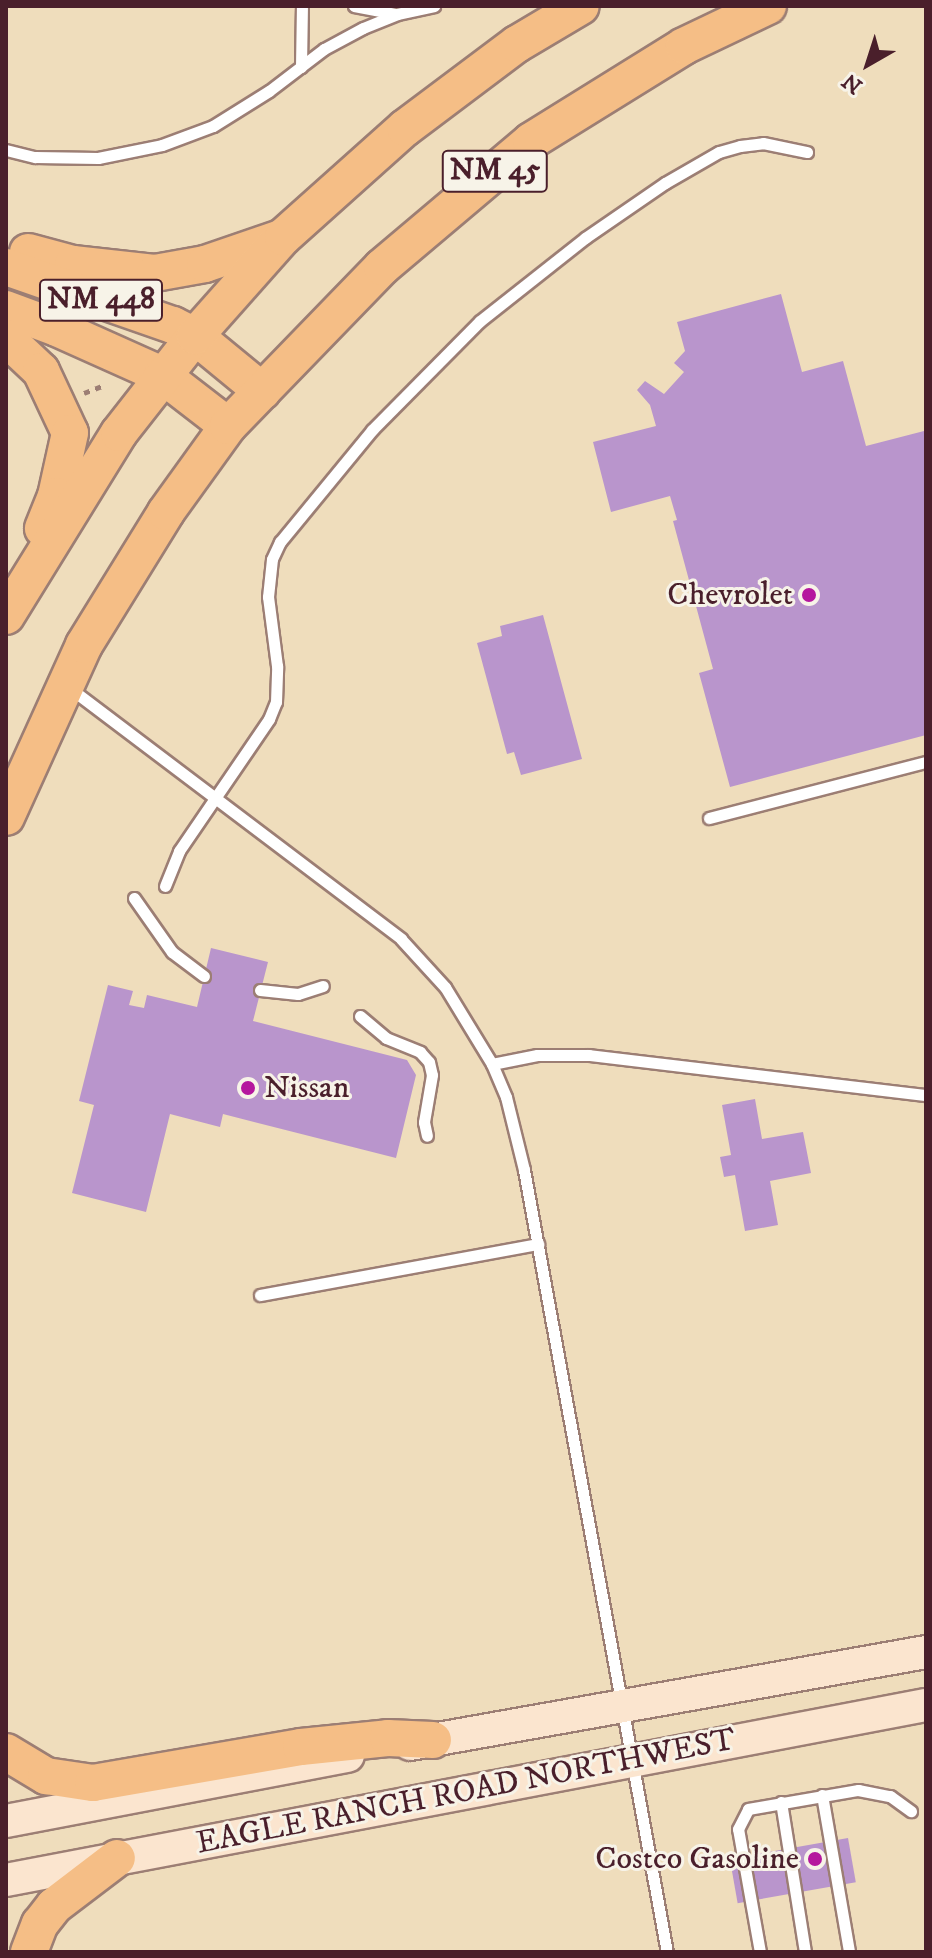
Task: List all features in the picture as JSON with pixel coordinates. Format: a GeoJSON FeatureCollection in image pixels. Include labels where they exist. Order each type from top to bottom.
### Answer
{"type":"FeatureCollection","features":[{"type":"Feature","properties":{"kind":"main road","name":"NM 45"},"geometry":{"type":"LineString","coordinates":[[8,612],[119,433],[162,375],[283,237],[405,128],[517,44],[581,6]]}},
{"type":"Feature","properties":{"kind":"main road","name":"NM 45"},"geometry":{"type":"LineString","coordinates":[[6,817],[64,683],[84,645],[166,512],[228,426],[382,267],[531,141],[684,46],[768,6]]}},
{"type":"Feature","properties":{"kind":"main road"},"geometry":{"type":"LineString","coordinates":[[6,247],[73,264],[155,273],[205,264],[283,237]]}},
{"type":"Feature","properties":{"kind":"main road","name":"NM 448"},"geometry":{"type":"LineString","coordinates":[[6,267],[173,325],[195,336],[262,391]]}},
{"type":"Feature","properties":{"kind":"main road","name":"NM 448"},"geometry":{"type":"LineString","coordinates":[[6,309],[162,375],[228,426]]}},
{"type":"Feature","properties":{"kind":"main road"},"geometry":{"type":"LineString","coordinates":[[6,338],[41,371],[70,433],[56,496],[8,612]]}},
{"type":"Feature","properties":{"kind":"main road","name":"EAGLE RANCH ROAD NORTHWEST"},"geometry":{"type":"LineString","coordinates":[[6,1821],[622,1705],[926,1652]]}},
{"type":"Feature","properties":{"kind":"main road","name":"EAGLE RANCH ROAD NORTHWEST"},"geometry":{"type":"LineString","coordinates":[[6,1880],[926,1705]]}},
{"type":"Feature","properties":{"kind":"main road"},"geometry":{"type":"LineString","coordinates":[[6,1752],[46,1776],[93,1783],[315,1746],[388,1738],[433,1740]]}},
{"type":"Feature","properties":{"kind":"main road"},"geometry":{"type":"LineString","coordinates":[[29,1952],[40,1924],[54,1906],[117,1858]]}},
{"type":"Feature","properties":{"kind":"lane"},"geometry":{"type":"LineString","coordinates":[[301,67],[302,6]]}},
{"type":"Feature","properties":{"kind":"lane"},"geometry":{"type":"LineString","coordinates":[[354,6],[397,14]]}},
{"type":"Feature","properties":{"kind":"lane"},"geometry":{"type":"LineString","coordinates":[[6,150],[35,157],[98,158],[162,145],[213,126],[337,42],[397,14],[434,6]]}},
{"type":"Feature","properties":{"kind":"lane"},"geometry":{"type":"LineString","coordinates":[[165,886],[179,851],[269,719],[276,702],[277,666],[268,597],[272,559],[290,527],[372,430],[491,312],[585,238],[665,183],[719,152],[740,146],[763,143],[807,152]]}},
{"type":"Feature","properties":{"kind":"lane"},"geometry":{"type":"LineString","coordinates":[[64,683],[401,939],[445,987],[492,1064],[517,1136],[667,1952]]}},
{"type":"Feature","properties":{"kind":"lane"},"geometry":{"type":"LineString","coordinates":[[709,818],[926,762]]}},
{"type":"Feature","properties":{"kind":"lane"},"geometry":{"type":"LineString","coordinates":[[134,898],[172,952],[204,976]]}},
{"type":"Feature","properties":{"kind":"lane"},"geometry":{"type":"LineString","coordinates":[[260,990],[298,994],[323,986]]}},
{"type":"Feature","properties":{"kind":"lane"},"geometry":{"type":"LineString","coordinates":[[360,1016],[386,1038],[409,1045],[429,1062],[432,1075],[424,1122],[427,1136]]}},
{"type":"Feature","properties":{"kind":"lane"},"geometry":{"type":"LineString","coordinates":[[492,1064],[537,1055],[589,1055],[926,1095]]}},
{"type":"Feature","properties":{"kind":"lane"},"geometry":{"type":"LineString","coordinates":[[260,1295],[538,1244]]}},
{"type":"Feature","properties":{"kind":"lane"},"geometry":{"type":"LineString","coordinates":[[760,1952],[739,1822],[755,1806],[822,1795],[876,1791],[911,1811]]}},
{"type":"Feature","properties":{"kind":"lane"},"geometry":{"type":"LineString","coordinates":[[822,1795],[849,1952]]}},
{"type":"Feature","properties":{"kind":"lane"},"geometry":{"type":"LineString","coordinates":[[781,1802],[805,1952]]}},
{"type":"Feature","properties":{"kind":"building","name":"Chevrolet"},"geometry":{"type":"Polygon","coordinates":[[[781,294],[802,372],[843,361],[866,446],[924,431],[926,735],[730,787],[699,673],[713,669],[673,521],[677,520],[670,496],[611,512],[593,442],[656,426],[650,405],[637,390],[645,381],[664,394],[684,372],[674,363],[685,351],[677,322],[781,294]]]}},
{"type":"Feature","properties":{"kind":"building"},"geometry":{"type":"Polygon","coordinates":[[[543,615],[582,759],[521,775],[514,752],[507,754],[477,643],[502,636],[500,626],[543,615]]]}},
{"type":"Feature","properties":{"kind":"building","name":"Nissan"},"geometry":{"type":"Polygon","coordinates":[[[211,948],[268,962],[253,1021],[407,1060],[416,1075],[396,1158],[223,1114],[220,1127],[170,1114],[146,1212],[72,1193],[94,1105],[79,1101],[108,985],[133,991],[129,1005],[144,1008],[147,995],[197,1007],[211,948]]]}},
{"type":"Feature","properties":{"kind":"building"},"geometry":{"type":"Polygon","coordinates":[[[755,1099],[762,1139],[803,1132],[811,1173],[770,1181],[778,1225],[745,1231],[735,1175],[724,1177],[720,1157],[731,1155],[722,1105],[755,1099]]]}},
{"type":"Feature","properties":{"kind":"building"},"geometry":{"type":"Polygon","coordinates":[[[848,1838],[856,1882],[738,1903],[730,1859],[848,1838]]]}},
{"type":"Feature","properties":{"kind":"place","name":"Chevrolet"},"geometry":{"type":"Point","coordinates":[809,595]}},
{"type":"Feature","properties":{"kind":"place","name":"Nissan"},"geometry":{"type":"Point","coordinates":[248,1088]}},
{"type":"Feature","properties":{"kind":"place","name":"Costco Gasoline"},"geometry":{"type":"Point","coordinates":[815,1859]}}]}
